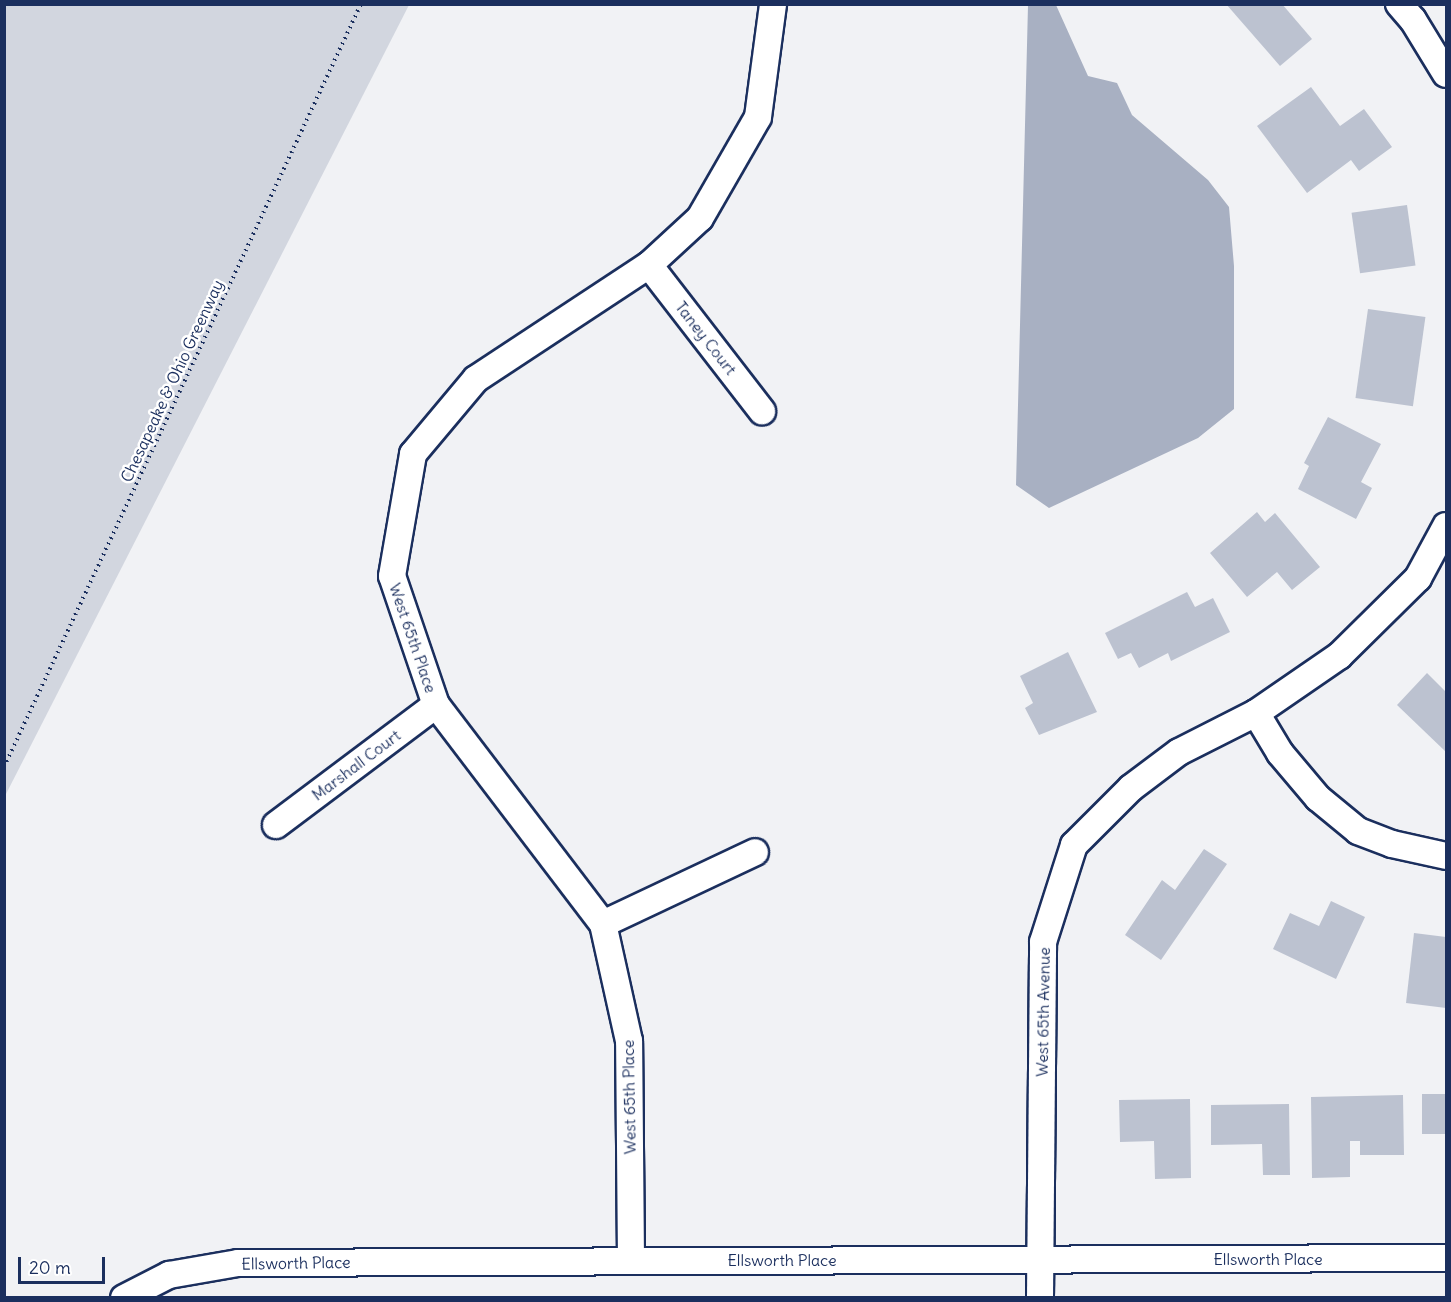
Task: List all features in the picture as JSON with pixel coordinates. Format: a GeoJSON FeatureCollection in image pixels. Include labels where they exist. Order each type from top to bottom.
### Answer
{"type":"FeatureCollection","features":[{"type":"Feature","properties":{"kind":"street","name":"West 65th Place"},"geometry":{"type":"LineString","coordinates":[[631,1260],[629,1041],[603,924],[436,705],[392,576],[413,454],[476,379],[649,265],[700,218],[758,117],[773,4]]}},
{"type":"Feature","properties":{"kind":"street"},"geometry":{"type":"LineString","coordinates":[[1399,4],[1413,20],[1446,74]]}},
{"type":"Feature","properties":{"kind":"street","name":"Taney Court"},"geometry":{"type":"LineString","coordinates":[[649,265],[762,411]]}},
{"type":"Feature","properties":{"kind":"street","name":"West 65th Avenue"},"geometry":{"type":"LineString","coordinates":[[1040,1298],[1043,942],[1074,845],[1131,788],[1179,752],[1256,713],[1339,656],[1418,578],[1446,526]]}},
{"type":"Feature","properties":{"kind":"street","name":"Marshall Court"},"geometry":{"type":"LineString","coordinates":[[276,825],[436,705]]}},
{"type":"Feature","properties":{"kind":"street"},"geometry":{"type":"LineString","coordinates":[[1256,713],[1280,753],[1318,798],[1358,831],[1392,844],[1446,856]]}},
{"type":"Feature","properties":{"kind":"street"},"geometry":{"type":"LineString","coordinates":[[603,924],[755,852]]}},
{"type":"Feature","properties":{"kind":"street","name":"Ellsworth Place"},"geometry":{"type":"LineString","coordinates":[[124,1298],[169,1275],[238,1263],[1446,1258]]}},
{"type":"Feature","properties":{"kind":"path","name":"Chesapeake & Ohio Greenway"},"geometry":{"type":"LineString","coordinates":[[4,767],[362,4]]}},
{"type":"Feature","properties":{"kind":"shaded area"},"geometry":{"type":"Polygon","coordinates":[[[4,5],[409,5],[5,796],[4,5]]]}},
{"type":"Feature","properties":{"kind":"water"},"geometry":{"type":"Polygon","coordinates":[[[1028,5],[1056,5],[1088,76],[1117,83],[1132,115],[1208,180],[1229,207],[1234,266],[1234,409],[1198,438],[1049,508],[1016,485],[1028,5]]]}},
{"type":"Feature","properties":{"kind":"building"},"geometry":{"type":"Polygon","coordinates":[[[1226,4],[1282,4],[1312,39],[1280,66],[1226,4]]]}},
{"type":"Feature","properties":{"kind":"building"},"geometry":{"type":"Polygon","coordinates":[[[1311,87],[1340,126],[1364,109],[1392,147],[1359,171],[1351,160],[1307,193],[1257,126],[1311,87]]]}},
{"type":"Feature","properties":{"kind":"building"},"geometry":{"type":"Polygon","coordinates":[[[1407,205],[1415,265],[1360,273],[1352,213],[1407,205]]]}},
{"type":"Feature","properties":{"kind":"building"},"geometry":{"type":"Polygon","coordinates":[[[1368,309],[1425,317],[1413,406],[1355,398],[1368,309]]]}},
{"type":"Feature","properties":{"kind":"building"},"geometry":{"type":"Polygon","coordinates":[[[1328,417],[1381,444],[1361,482],[1372,488],[1356,519],[1298,489],[1309,466],[1304,463],[1328,417]]]}},
{"type":"Feature","properties":{"kind":"building"},"geometry":{"type":"Polygon","coordinates":[[[1257,512],[1265,522],[1275,513],[1320,567],[1292,590],[1277,572],[1247,597],[1210,553],[1257,512]]]}},
{"type":"Feature","properties":{"kind":"building"},"geometry":{"type":"Polygon","coordinates":[[[1187,592],[1195,607],[1213,598],[1230,632],[1171,661],[1168,653],[1139,668],[1131,653],[1118,659],[1105,633],[1187,592]]]}},
{"type":"Feature","properties":{"kind":"building"},"geometry":{"type":"Polygon","coordinates":[[[1068,652],[1097,712],[1039,735],[1025,708],[1033,703],[1020,676],[1068,652]]]}},
{"type":"Feature","properties":{"kind":"building"},"geometry":{"type":"Polygon","coordinates":[[[1427,673],[1446,692],[1446,752],[1397,705],[1427,673]]]}},
{"type":"Feature","properties":{"kind":"building"},"geometry":{"type":"Polygon","coordinates":[[[1204,849],[1227,864],[1161,960],[1125,935],[1162,880],[1175,890],[1204,849]]]}},
{"type":"Feature","properties":{"kind":"building"},"geometry":{"type":"Polygon","coordinates":[[[1331,901],[1365,917],[1336,979],[1273,949],[1290,913],[1319,926],[1331,901]]]}},
{"type":"Feature","properties":{"kind":"building"},"geometry":{"type":"Polygon","coordinates":[[[1414,933],[1446,937],[1446,1008],[1406,1003],[1414,933]]]}},
{"type":"Feature","properties":{"kind":"building"},"geometry":{"type":"Polygon","coordinates":[[[1422,1094],[1446,1094],[1446,1134],[1422,1134],[1422,1094]]]}},
{"type":"Feature","properties":{"kind":"building"},"geometry":{"type":"Polygon","coordinates":[[[1403,1095],[1404,1155],[1360,1155],[1360,1141],[1350,1141],[1350,1177],[1312,1178],[1311,1097],[1403,1095]]]}},
{"type":"Feature","properties":{"kind":"building"},"geometry":{"type":"Polygon","coordinates":[[[1190,1099],[1191,1178],[1155,1179],[1154,1141],[1120,1142],[1119,1100],[1190,1099]]]}},
{"type":"Feature","properties":{"kind":"building"},"geometry":{"type":"Polygon","coordinates":[[[1289,1104],[1290,1175],[1263,1175],[1262,1144],[1211,1145],[1211,1105],[1289,1104]]]}}]}
